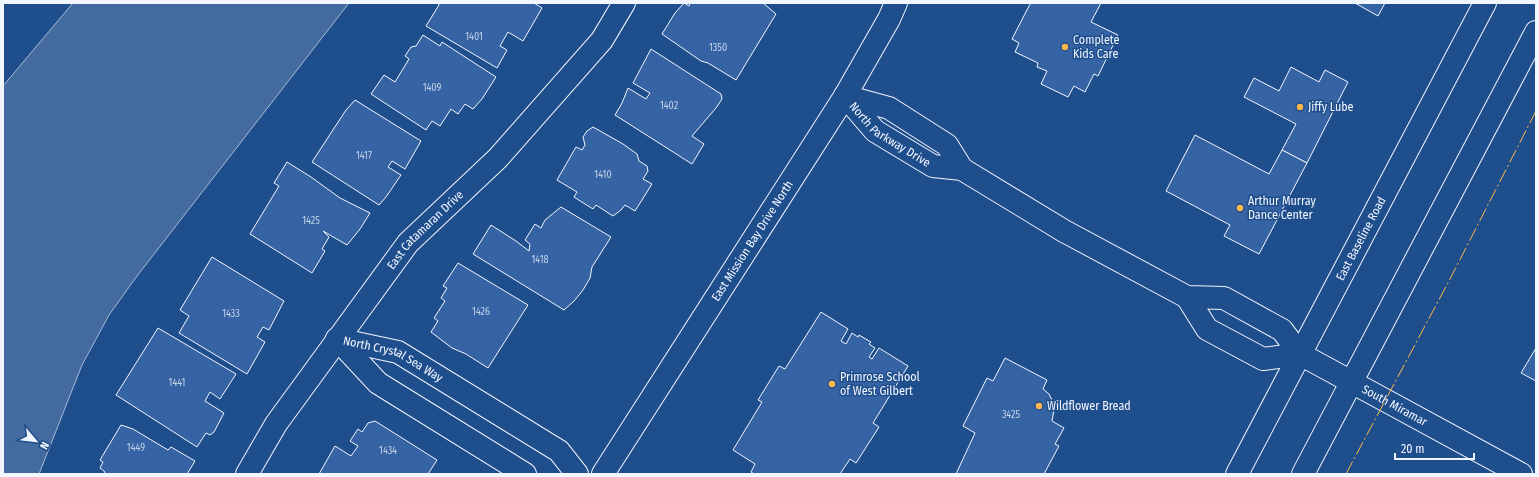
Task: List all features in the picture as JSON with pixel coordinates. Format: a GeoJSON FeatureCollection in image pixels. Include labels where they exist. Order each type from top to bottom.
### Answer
{"type":"FeatureCollection","features":[{"type":"Feature","properties":{"kind":"street","name":"East Catamaran Drive"},"geometry":{"type":"LineString","coordinates":[[247,474],[276,424],[408,243],[498,158],[602,40],[624,3]]}},
{"type":"Feature","properties":{"kind":"street","name":"East Mission Bay Drive North"},"geometry":{"type":"LineString","coordinates":[[603,474],[845,96],[896,3]]}},
{"type":"Feature","properties":{"kind":"street","name":"East Baseline Road"},"geometry":{"type":"LineString","coordinates":[[1237,474],[1485,3]]}},
{"type":"Feature","properties":{"kind":"street"},"geometry":{"type":"LineString","coordinates":[[1303,474],[1536,32]]}},
{"type":"Feature","properties":{"kind":"street","name":"North Parkway Drive"},"geometry":{"type":"LineString","coordinates":[[845,96],[889,108],[947,145],[962,169],[1064,232],[1187,297],[1224,298],[1282,330],[1300,354],[1331,370]]}},
{"type":"Feature","properties":{"kind":"street"},"geometry":{"type":"LineString","coordinates":[[1187,297],[1207,329],[1263,359],[1300,354]]}},
{"type":"Feature","properties":{"kind":"street","name":"North Crystal Sea Way"},"geometry":{"type":"LineString","coordinates":[[337,339],[378,383],[525,474]]}},
{"type":"Feature","properties":{"kind":"street","name":"North Crystal Sea Way"},"geometry":{"type":"LineString","coordinates":[[337,339],[398,352],[559,450],[578,474]]}},
{"type":"Feature","properties":{"kind":"street","name":"South Miramar"},"geometry":{"type":"LineString","coordinates":[[1331,370],[1521,474]]}},
{"type":"Feature","properties":{"kind":"water"},"geometry":{"type":"Polygon","coordinates":[[[73,3],[349,3],[137,276],[109,315],[82,365],[39,474],[3,474],[3,86],[73,3]]]}},
{"type":"Feature","properties":{"kind":"building"},"geometry":{"type":"Polygon","coordinates":[[[438,3],[534,3],[542,8],[523,41],[508,32],[500,46],[507,50],[497,68],[426,26],[439,5],[438,3]]]}},
{"type":"Feature","properties":{"kind":"building"},"geometry":{"type":"Polygon","coordinates":[[[684,3],[689,6],[690,3],[763,3],[776,14],[736,80],[708,63],[701,61],[662,34],[675,13],[684,3]]]}},
{"type":"Feature","properties":{"kind":"building","name":"Complete Kids Care"},"geometry":{"type":"Polygon","coordinates":[[[1031,3],[1101,3],[1091,22],[1118,35],[1098,76],[1094,74],[1085,92],[1074,86],[1068,97],[1041,84],[1047,71],[1037,67],[1038,63],[1015,52],[1019,43],[1012,39],[1031,3]]]}},
{"type":"Feature","properties":{"kind":"building"},"geometry":{"type":"Polygon","coordinates":[[[1355,3],[1385,3],[1378,16],[1355,3]]]}},
{"type":"Feature","properties":{"kind":"building"},"geometry":{"type":"Polygon","coordinates":[[[423,35],[440,46],[442,42],[496,77],[482,99],[473,109],[465,104],[458,114],[451,109],[440,126],[432,121],[426,130],[371,94],[384,75],[395,82],[409,59],[405,56],[411,47],[416,46],[423,35]]]}},
{"type":"Feature","properties":{"kind":"building"},"geometry":{"type":"Polygon","coordinates":[[[651,49],[721,94],[722,99],[716,108],[692,136],[704,144],[692,164],[615,115],[628,88],[646,99],[650,93],[633,83],[651,49]]]}},
{"type":"Feature","properties":{"kind":"building","name":"Jiffy Lube"},"geometry":{"type":"Polygon","coordinates":[[[1291,67],[1319,82],[1325,70],[1348,82],[1307,163],[1282,150],[1296,124],[1244,97],[1254,78],[1279,91],[1291,67]]]}},
{"type":"Feature","properties":{"kind":"building"},"geometry":{"type":"Polygon","coordinates":[[[355,100],[421,141],[405,169],[392,161],[388,167],[401,175],[379,205],[312,162],[346,110],[355,100]]]}},
{"type":"Feature","properties":{"kind":"building"},"geometry":{"type":"Polygon","coordinates":[[[593,127],[623,144],[637,154],[639,161],[647,166],[648,171],[643,179],[652,184],[635,211],[625,205],[613,216],[596,205],[593,209],[574,197],[577,192],[557,180],[576,147],[582,150],[585,145],[583,137],[587,131],[593,127]]]}},
{"type":"Feature","properties":{"kind":"building","name":"Arthur Murray Dance Center"},"geometry":{"type":"Polygon","coordinates":[[[1195,135],[1269,174],[1282,150],[1307,163],[1259,254],[1224,236],[1230,225],[1166,191],[1195,135]]]}},
{"type":"Feature","properties":{"kind":"building"},"geometry":{"type":"Polygon","coordinates":[[[287,162],[340,198],[370,213],[360,229],[347,245],[323,231],[329,237],[322,249],[325,251],[312,273],[250,234],[279,186],[274,183],[287,162]]]}},
{"type":"Feature","properties":{"kind":"building"},"geometry":{"type":"Polygon","coordinates":[[[561,207],[611,237],[592,267],[590,278],[583,290],[564,310],[473,254],[491,225],[529,251],[530,244],[525,240],[535,224],[541,228],[545,220],[561,207]]]}},
{"type":"Feature","properties":{"kind":"building"},"geometry":{"type":"Polygon","coordinates":[[[212,257],[284,301],[269,330],[263,327],[257,337],[265,342],[247,374],[179,333],[189,316],[180,310],[212,257]]]}},
{"type":"Feature","properties":{"kind":"building"},"geometry":{"type":"Polygon","coordinates":[[[458,263],[528,305],[488,368],[466,354],[452,348],[431,332],[438,321],[434,318],[445,301],[441,298],[447,288],[443,286],[458,263]]]}},
{"type":"Feature","properties":{"kind":"building","name":"Primrose School of West Gilbert"},"geometry":{"type":"Polygon","coordinates":[[[821,312],[848,329],[841,341],[846,344],[852,333],[858,337],[859,335],[871,342],[869,344],[875,348],[869,357],[872,359],[879,348],[908,366],[873,423],[879,427],[856,463],[850,459],[840,474],[754,474],[751,472],[755,464],[733,450],[762,402],[758,400],[779,366],[785,369],[821,312]]]}},
{"type":"Feature","properties":{"kind":"building"},"geometry":{"type":"Polygon","coordinates":[[[158,328],[236,374],[220,399],[210,392],[205,401],[224,413],[214,432],[210,435],[206,433],[197,447],[116,395],[158,328]]]}},
{"type":"Feature","properties":{"kind":"building"},"geometry":{"type":"Polygon","coordinates":[[[1536,348],[1536,381],[1521,373],[1536,348]]]}},
{"type":"Feature","properties":{"kind":"building"},"geometry":{"type":"Polygon","coordinates":[[[1005,358],[1047,380],[1043,389],[1049,394],[1053,402],[1054,410],[1052,421],[1064,428],[1055,444],[1059,446],[1044,474],[956,474],[975,433],[963,426],[987,378],[993,381],[1005,358]]]}},
{"type":"Feature","properties":{"kind":"building"},"geometry":{"type":"Polygon","coordinates":[[[375,421],[437,460],[428,474],[319,474],[335,446],[351,456],[358,446],[350,441],[358,429],[362,432],[368,423],[375,421]]]}},
{"type":"Feature","properties":{"kind":"building"},"geometry":{"type":"Polygon","coordinates":[[[121,425],[133,429],[168,450],[171,447],[195,461],[187,474],[104,474],[105,472],[100,468],[103,462],[100,460],[121,425]]]}},
{"type":"Feature","properties":{"kind":"power"},"geometry":{"type":"LineString","coordinates":[[1346,474],[1449,281],[1536,111]]}},
{"type":"Feature","properties":{"kind":"place","name":"Complete Kids Care"},"geometry":{"type":"Point","coordinates":[1065,47]}},
{"type":"Feature","properties":{"kind":"place","name":"Jiffy Lube"},"geometry":{"type":"Point","coordinates":[1300,107]}},
{"type":"Feature","properties":{"kind":"place","name":"Arthur Murray Dance Center"},"geometry":{"type":"Point","coordinates":[1240,208]}},
{"type":"Feature","properties":{"kind":"place","name":"Primrose School of West Gilbert"},"geometry":{"type":"Point","coordinates":[832,384]}},
{"type":"Feature","properties":{"kind":"place","name":"Wildflower Bread"},"geometry":{"type":"Point","coordinates":[1039,406]}}]}
